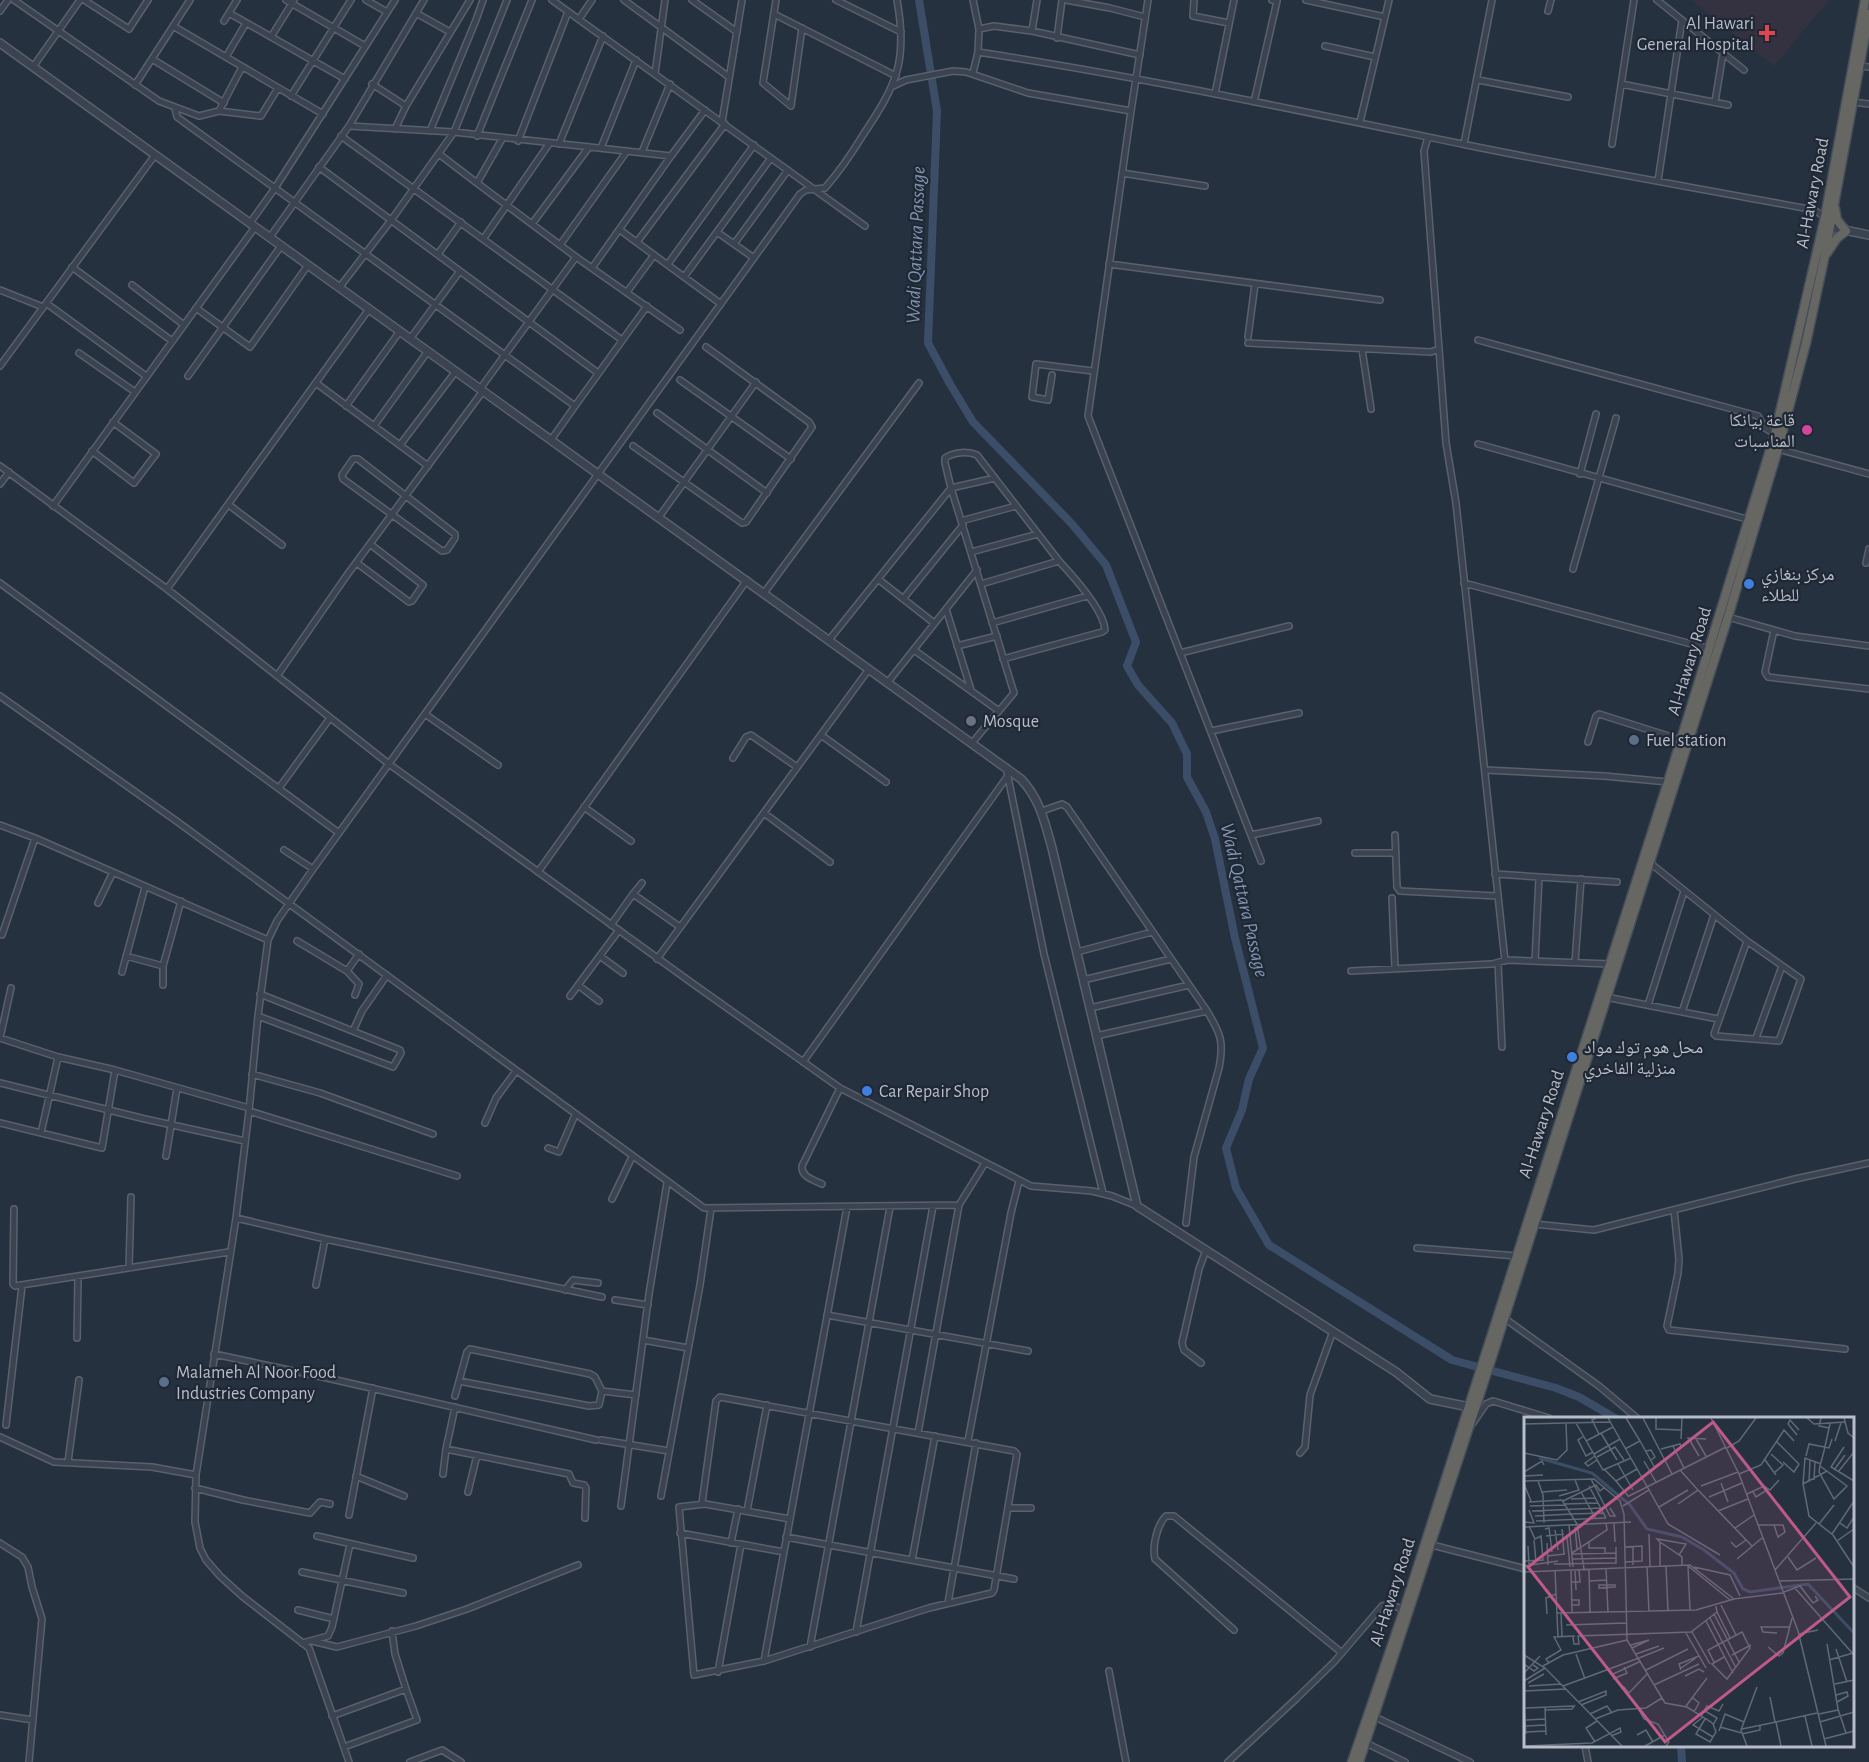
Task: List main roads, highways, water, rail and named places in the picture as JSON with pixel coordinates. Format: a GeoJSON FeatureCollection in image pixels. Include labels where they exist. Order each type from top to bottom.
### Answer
{"type":"FeatureCollection","features":[{"type":"Feature","properties":{"kind":"highway","name":"Al-Hawary Road"},"geometry":{"type":"LineString","coordinates":[[1489,1355],[1504,1318],[1534,1224],[1610,964],[1710,649],[1775,434],[1806,343],[1830,227],[1831,202],[1865,0]]}},
{"type":"Feature","properties":{"kind":"highway","name":"Al-Hawary Road"},"geometry":{"type":"LineString","coordinates":[[1489,1355],[1517,1256],[1583,1058],[1606,997],[1728,617],[1778,449],[1825,216],[1831,202],[1853,102],[1864,66],[1869,14]]}},
{"type":"Feature","properties":{"kind":"highway"},"geometry":{"type":"LineString","coordinates":[[1824,259],[1835,241],[1846,231],[1837,220],[1831,202]]}},
{"type":"Feature","properties":{"kind":"highway"},"geometry":{"type":"LineString","coordinates":[[1475,1398],[1489,1355]]}},
{"type":"Feature","properties":{"kind":"highway","name":"Al-Hawary Road"},"geometry":{"type":"LineString","coordinates":[[1352,1762],[1404,1610],[1469,1407],[1475,1398]]}},
{"type":"Feature","properties":{"kind":"highway","name":"Al-Hawary Road"},"geometry":{"type":"LineString","coordinates":[[1359,1762],[1432,1545],[1468,1430],[1475,1398]]}},
{"type":"Feature","properties":{"kind":"waterway","name":"Wadi Qattara Passage"},"geometry":{"type":"LineString","coordinates":[[919,0],[937,111],[928,343],[973,422],[1072,524],[1106,565],[1136,642],[1127,666],[1138,685],[1172,723],[1187,754],[1187,777],[1206,812],[1215,839],[1235,938],[1263,1048],[1249,1079],[1242,1110],[1226,1148],[1236,1188],[1269,1245],[1452,1360],[1556,1388],[1579,1397],[1613,1417]]}},
{"type":"Feature","properties":{"kind":"waterway","name":"Wadi Qattara Passage"},"geometry":{"type":"LineString","coordinates":[[1681,1747],[1682,1762]]}},
{"type":"Feature","properties":{"kind":"place","name":"Al Hawari General Hospital"},"geometry":{"type":"Point","coordinates":[1767,33]}},
{"type":"Feature","properties":{"kind":"place","name":"قاعة بيانكا المناسبات"},"geometry":{"type":"Point","coordinates":[1807,430]}},
{"type":"Feature","properties":{"kind":"place","name":"مركز بنغازي للطلاء"},"geometry":{"type":"Point","coordinates":[1749,584]}},
{"type":"Feature","properties":{"kind":"place","name":"Mosque"},"geometry":{"type":"Point","coordinates":[971,721]}},
{"type":"Feature","properties":{"kind":"place","name":"Fuel station"},"geometry":{"type":"Point","coordinates":[1634,740]}},
{"type":"Feature","properties":{"kind":"place","name":"محل هوم توك مواد منزلية الفاخري"},"geometry":{"type":"Point","coordinates":[1572,1057]}},
{"type":"Feature","properties":{"kind":"place","name":"Car Repair Shop"},"geometry":{"type":"Point","coordinates":[867,1091]}},
{"type":"Feature","properties":{"kind":"place","name":"Malameh Al Noor Food Industries Company"},"geometry":{"type":"Point","coordinates":[164,1382]}}]}
